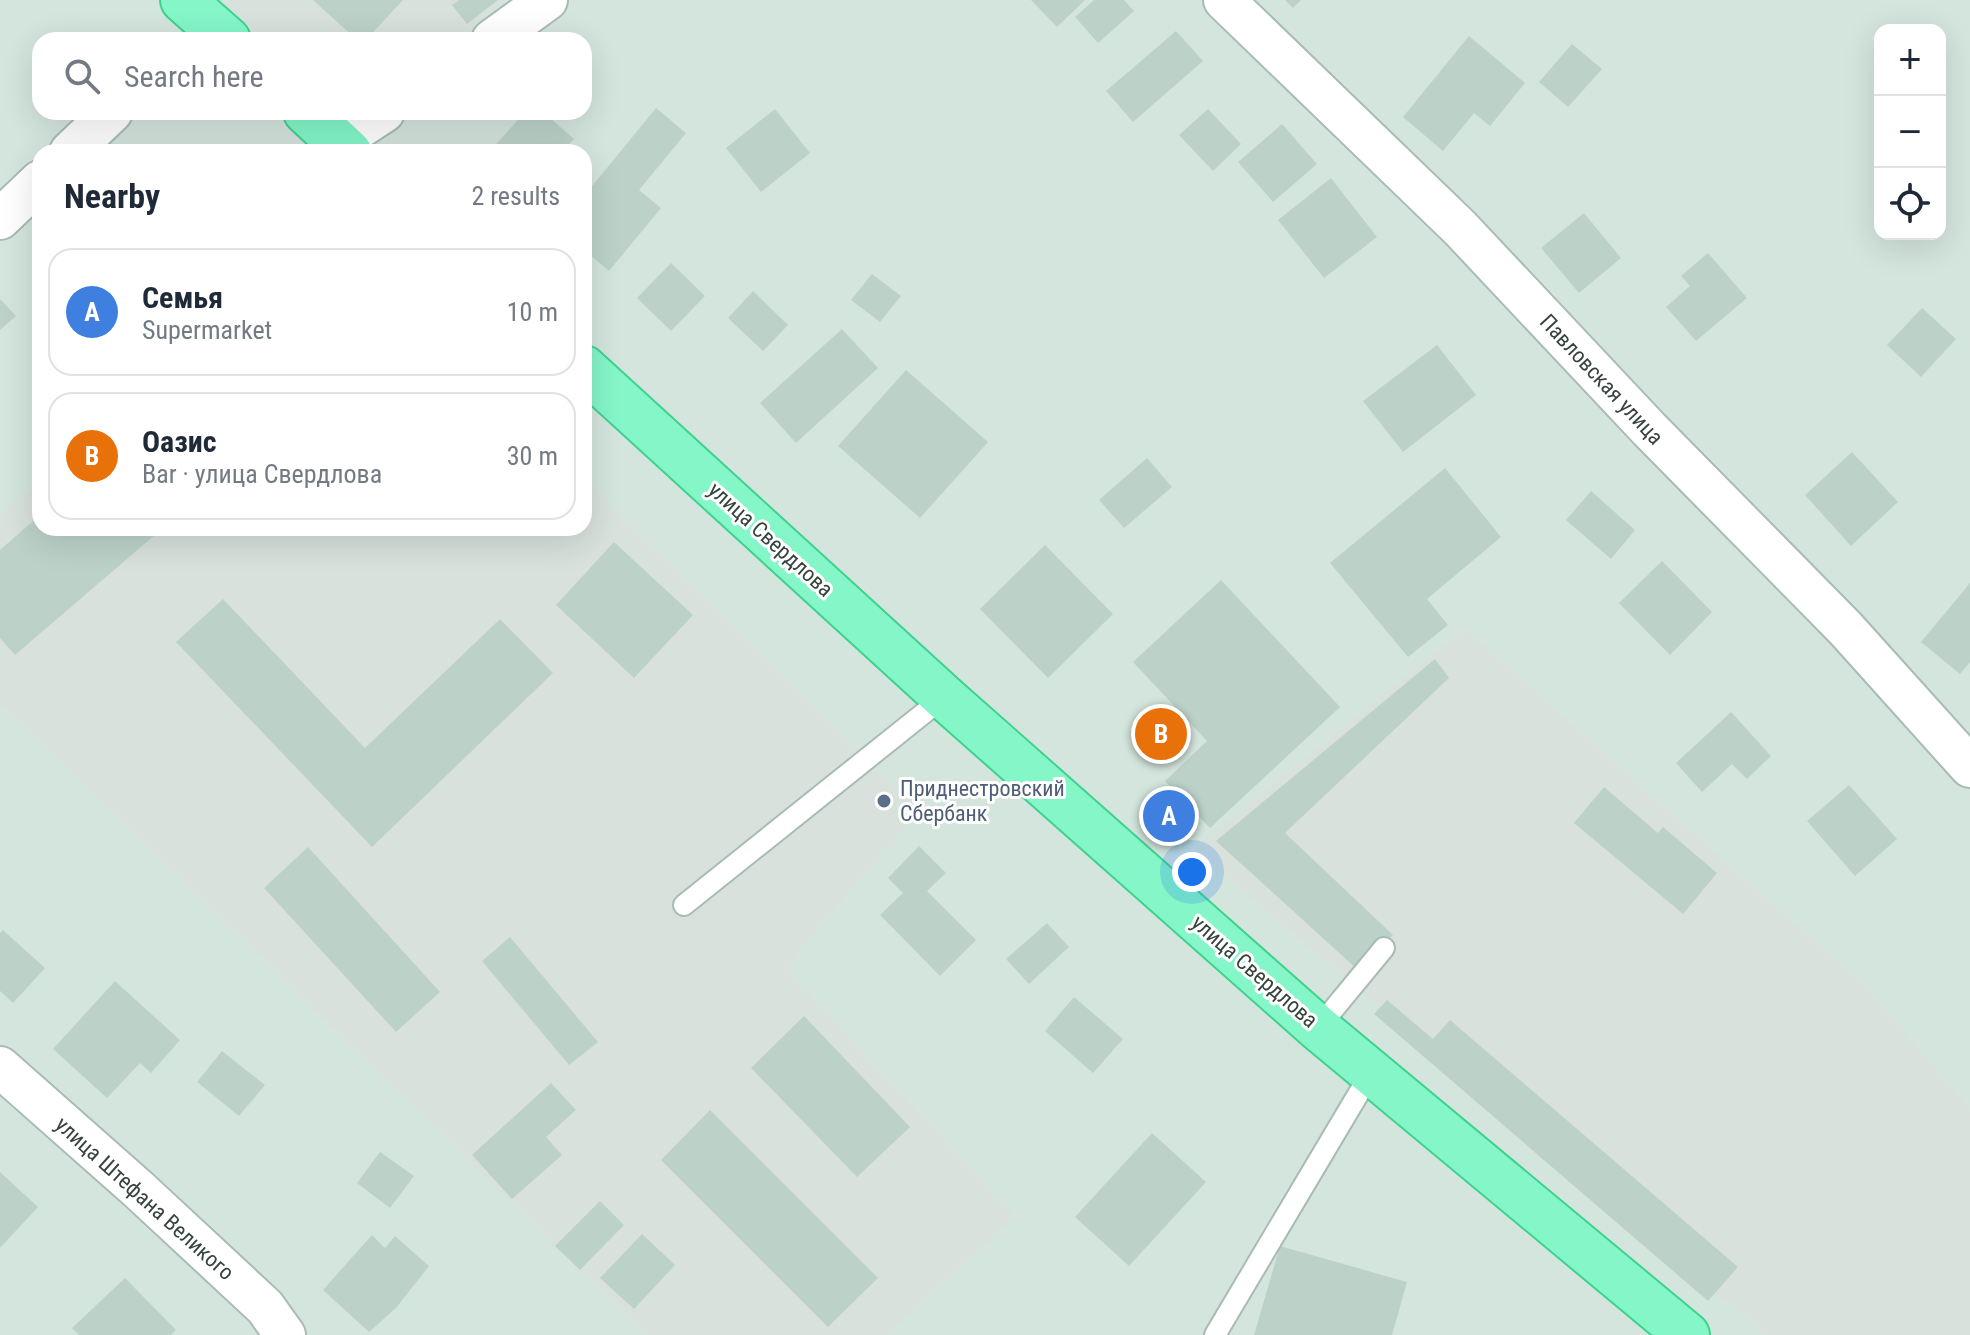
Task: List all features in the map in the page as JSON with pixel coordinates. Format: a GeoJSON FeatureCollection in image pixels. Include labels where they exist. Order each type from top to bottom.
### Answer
{"type":"FeatureCollection","features":[{"type":"Feature","properties":{"kind":"highway"},"geometry":{"type":"LineString","coordinates":[[314,120],[340,144]]}},
{"type":"Feature","properties":{"kind":"highway","name":"улица Свердлова"},"geometry":{"type":"LineString","coordinates":[[592,375],[944,697],[1318,1028],[1687,1335]]}},
{"type":"Feature","properties":{"kind":"street"},"geometry":{"type":"LineString","coordinates":[[503,32],[547,0]]}},
{"type":"Feature","properties":{"kind":"street","name":"Павловская улица"},"geometry":{"type":"LineString","coordinates":[[1224,0],[1460,228],[1649,429],[1846,629],[1970,767]]}},
{"type":"Feature","properties":{"kind":"street"},"geometry":{"type":"LineString","coordinates":[[78,144],[104,120]]}},
{"type":"Feature","properties":{"kind":"street"},"geometry":{"type":"LineString","coordinates":[[347,144],[375,120]]}},
{"type":"Feature","properties":{"kind":"street"},"geometry":{"type":"LineString","coordinates":[[0,219],[32,189]]}},
{"type":"Feature","properties":{"kind":"street","name":"улица Штефана Великого"},"geometry":{"type":"LineString","coordinates":[[0,1067],[265,1307],[285,1335]]}},
{"type":"Feature","properties":{"kind":"lane"},"geometry":{"type":"LineString","coordinates":[[684,905],[944,697]]}},
{"type":"Feature","properties":{"kind":"lane"},"geometry":{"type":"LineString","coordinates":[[1318,1028],[1384,948]]}},
{"type":"Feature","properties":{"kind":"lane"},"geometry":{"type":"LineString","coordinates":[[1215,1335],[1372,1071]]}},
{"type":"Feature","properties":{"kind":"shaded area"},"geometry":{"type":"Polygon","coordinates":[[[0,0],[1970,0],[1970,1335],[0,1335],[0,0]]]}},
{"type":"Feature","properties":{"kind":"shaded area"},"geometry":{"type":"Polygon","coordinates":[[[230,0],[506,0],[465,32],[256,32],[226,4],[230,0]]]}},
{"type":"Feature","properties":{"kind":"shaded area"},"geometry":{"type":"Polygon","coordinates":[[[592,487],[919,811],[786,968],[1016,1217],[887,1335],[647,1335],[0,703],[0,514],[32,488],[32,536],[592,536],[592,487]]]}},
{"type":"Feature","properties":{"kind":"shaded area"},"geometry":{"type":"Polygon","coordinates":[[[1465,628],[1863,984],[1970,1107],[1970,1335],[1766,1335],[1193,849],[1465,628]]]}},
{"type":"Feature","properties":{"kind":"building"},"geometry":{"type":"Polygon","coordinates":[[[313,0],[403,0],[373,32],[348,32],[313,0]]]}},
{"type":"Feature","properties":{"kind":"building"},"geometry":{"type":"Polygon","coordinates":[[[459,0],[498,0],[467,24],[452,5],[459,0]]]}},
{"type":"Feature","properties":{"kind":"building"},"geometry":{"type":"Polygon","coordinates":[[[1031,0],[1085,0],[1057,27],[1031,0]]]}},
{"type":"Feature","properties":{"kind":"building"},"geometry":{"type":"Polygon","coordinates":[[[1094,0],[1124,0],[1134,11],[1098,43],[1075,17],[1094,0]]]}},
{"type":"Feature","properties":{"kind":"building"},"geometry":{"type":"Polygon","coordinates":[[[1285,0],[1301,0],[1293,8],[1285,0]]]}},
{"type":"Feature","properties":{"kind":"building"},"geometry":{"type":"Polygon","coordinates":[[[1176,31],[1203,61],[1133,122],[1106,91],[1176,31]]]}},
{"type":"Feature","properties":{"kind":"building"},"geometry":{"type":"Polygon","coordinates":[[[1469,36],[1525,83],[1490,126],[1474,113],[1443,151],[1403,117],[1469,36]]]}},
{"type":"Feature","properties":{"kind":"building"},"geometry":{"type":"Polygon","coordinates":[[[1572,44],[1602,69],[1568,107],[1539,82],[1572,44]]]}},
{"type":"Feature","properties":{"kind":"building"},"geometry":{"type":"Polygon","coordinates":[[[656,108],[686,133],[639,190],[661,208],[609,271],[592,257],[592,186],[656,108]]]}},
{"type":"Feature","properties":{"kind":"building"},"geometry":{"type":"Polygon","coordinates":[[[775,109],[810,153],[761,192],[726,148],[775,109]]]}},
{"type":"Feature","properties":{"kind":"building"},"geometry":{"type":"Polygon","coordinates":[[[1208,109],[1241,144],[1213,171],[1179,135],[1208,109]]]}},
{"type":"Feature","properties":{"kind":"building"},"geometry":{"type":"Polygon","coordinates":[[[518,120],[552,120],[574,139],[569,144],[496,144],[518,120]]]}},
{"type":"Feature","properties":{"kind":"building"},"geometry":{"type":"Polygon","coordinates":[[[1282,124],[1317,164],[1273,202],[1238,162],[1282,124]]]}},
{"type":"Feature","properties":{"kind":"building"},"geometry":{"type":"Polygon","coordinates":[[[1331,178],[1377,237],[1324,278],[1278,220],[1331,178]]]}},
{"type":"Feature","properties":{"kind":"building"},"geometry":{"type":"Polygon","coordinates":[[[1584,213],[1621,258],[1579,293],[1541,248],[1584,213]]]}},
{"type":"Feature","properties":{"kind":"building"},"geometry":{"type":"Polygon","coordinates":[[[1708,253],[1747,298],[1696,341],[1666,307],[1690,286],[1681,276],[1708,253]]]}},
{"type":"Feature","properties":{"kind":"building"},"geometry":{"type":"Polygon","coordinates":[[[671,263],[705,296],[671,331],[637,298],[671,263]]]}},
{"type":"Feature","properties":{"kind":"building"},"geometry":{"type":"Polygon","coordinates":[[[872,274],[901,296],[880,322],[851,300],[872,274]]]}},
{"type":"Feature","properties":{"kind":"building"},"geometry":{"type":"Polygon","coordinates":[[[753,291],[788,325],[763,351],[728,318],[753,291]]]}},
{"type":"Feature","properties":{"kind":"building"},"geometry":{"type":"Polygon","coordinates":[[[0,299],[16,316],[0,330],[0,299]]]}},
{"type":"Feature","properties":{"kind":"building"},"geometry":{"type":"Polygon","coordinates":[[[1922,308],[1956,339],[1921,377],[1887,345],[1922,308]]]}},
{"type":"Feature","properties":{"kind":"building"},"geometry":{"type":"Polygon","coordinates":[[[842,329],[878,368],[796,443],[760,403],[842,329]]]}},
{"type":"Feature","properties":{"kind":"building"},"geometry":{"type":"Polygon","coordinates":[[[1437,345],[1476,395],[1403,452],[1363,401],[1437,345]]]}},
{"type":"Feature","properties":{"kind":"building"},"geometry":{"type":"Polygon","coordinates":[[[906,370],[988,442],[920,518],[838,446],[906,370]]]}},
{"type":"Feature","properties":{"kind":"building"},"geometry":{"type":"Polygon","coordinates":[[[1852,452],[1898,502],[1851,546],[1805,495],[1852,452]]]}},
{"type":"Feature","properties":{"kind":"building"},"geometry":{"type":"Polygon","coordinates":[[[1147,458],[1172,487],[1124,528],[1099,500],[1147,458]]]}},
{"type":"Feature","properties":{"kind":"building"},"geometry":{"type":"Polygon","coordinates":[[[1445,468],[1501,537],[1427,599],[1448,625],[1408,657],[1330,563],[1445,468]]]}},
{"type":"Feature","properties":{"kind":"building"},"geometry":{"type":"Polygon","coordinates":[[[1591,491],[1635,530],[1611,559],[1566,520],[1591,491]]]}},
{"type":"Feature","properties":{"kind":"building"},"geometry":{"type":"Polygon","coordinates":[[[32,522],[32,536],[154,536],[15,655],[0,638],[0,550],[32,522]]]}},
{"type":"Feature","properties":{"kind":"building"},"geometry":{"type":"Polygon","coordinates":[[[614,542],[693,615],[634,678],[556,605],[614,542]]]}},
{"type":"Feature","properties":{"kind":"building"},"geometry":{"type":"Polygon","coordinates":[[[1045,545],[1113,614],[1048,678],[980,609],[1045,545]]]}},
{"type":"Feature","properties":{"kind":"building"},"geometry":{"type":"Polygon","coordinates":[[[1662,561],[1712,612],[1670,655],[1619,603],[1662,561]]]}},
{"type":"Feature","properties":{"kind":"building"},"geometry":{"type":"Polygon","coordinates":[[[1221,580],[1340,707],[1210,828],[1165,781],[1207,741],[1133,662],[1221,580]]]}},
{"type":"Feature","properties":{"kind":"building"},"geometry":{"type":"Polygon","coordinates":[[[1970,583],[1970,662],[1960,674],[1921,642],[1970,583]]]}},
{"type":"Feature","properties":{"kind":"building"},"geometry":{"type":"Polygon","coordinates":[[[223,599],[365,748],[500,619],[553,673],[372,847],[176,642],[223,599]]]}},
{"type":"Feature","properties":{"kind":"building"},"geometry":{"type":"Polygon","coordinates":[[[1435,659],[1449,678],[1285,833],[1393,935],[1358,970],[1216,841],[1435,659]]]}},
{"type":"Feature","properties":{"kind":"building"},"geometry":{"type":"Polygon","coordinates":[[[1731,712],[1771,756],[1747,779],[1732,764],[1702,792],[1676,763],[1731,712]]]}},
{"type":"Feature","properties":{"kind":"building"},"geometry":{"type":"Polygon","coordinates":[[[1849,785],[1897,839],[1855,876],[1807,821],[1849,785]]]}},
{"type":"Feature","properties":{"kind":"building"},"geometry":{"type":"Polygon","coordinates":[[[1604,787],[1658,833],[1663,827],[1717,873],[1683,914],[1574,823],[1604,787]]]}},
{"type":"Feature","properties":{"kind":"building"},"geometry":{"type":"Polygon","coordinates":[[[919,846],[946,873],[927,891],[976,940],[940,976],[880,915],[903,893],[888,878],[919,846]]]}},
{"type":"Feature","properties":{"kind":"building"},"geometry":{"type":"Polygon","coordinates":[[[308,847],[440,992],[396,1032],[264,888],[308,847]]]}},
{"type":"Feature","properties":{"kind":"building"},"geometry":{"type":"Polygon","coordinates":[[[1047,923],[1069,947],[1029,984],[1006,959],[1047,923]]]}},
{"type":"Feature","properties":{"kind":"building"},"geometry":{"type":"Polygon","coordinates":[[[3,930],[45,968],[13,1003],[0,991],[0,933],[3,930]]]}},
{"type":"Feature","properties":{"kind":"building"},"geometry":{"type":"Polygon","coordinates":[[[510,937],[598,1042],[569,1065],[482,961],[510,937]]]}},
{"type":"Feature","properties":{"kind":"building"},"geometry":{"type":"Polygon","coordinates":[[[115,981],[180,1040],[151,1073],[140,1063],[107,1098],[53,1049],[115,981]]]}},
{"type":"Feature","properties":{"kind":"building"},"geometry":{"type":"Polygon","coordinates":[[[1074,997],[1123,1039],[1093,1073],[1045,1031],[1074,997]]]}},
{"type":"Feature","properties":{"kind":"building"},"geometry":{"type":"Polygon","coordinates":[[[1387,1000],[1433,1039],[1450,1020],[1738,1267],[1708,1301],[1374,1014],[1387,1000]]]}},
{"type":"Feature","properties":{"kind":"building"},"geometry":{"type":"Polygon","coordinates":[[[804,1016],[910,1127],[857,1177],[751,1068],[804,1016]]]}},
{"type":"Feature","properties":{"kind":"building"},"geometry":{"type":"Polygon","coordinates":[[[222,1051],[265,1085],[239,1116],[197,1082],[222,1051]]]}},
{"type":"Feature","properties":{"kind":"building"},"geometry":{"type":"Polygon","coordinates":[[[551,1083],[576,1110],[546,1137],[562,1155],[512,1199],[472,1155],[551,1083]]]}},
{"type":"Feature","properties":{"kind":"building"},"geometry":{"type":"Polygon","coordinates":[[[710,1110],[878,1278],[828,1327],[661,1160],[710,1110]]]}},
{"type":"Feature","properties":{"kind":"building"},"geometry":{"type":"Polygon","coordinates":[[[1152,1133],[1206,1182],[1129,1266],[1075,1217],[1152,1133]]]}},
{"type":"Feature","properties":{"kind":"building"},"geometry":{"type":"Polygon","coordinates":[[[380,1152],[414,1176],[390,1208],[357,1183],[380,1152]]]}},
{"type":"Feature","properties":{"kind":"building"},"geometry":{"type":"Polygon","coordinates":[[[0,1172],[38,1207],[0,1248],[0,1172]]]}},
{"type":"Feature","properties":{"kind":"building"},"geometry":{"type":"Polygon","coordinates":[[[600,1201],[624,1225],[580,1270],[555,1246],[600,1201]]]}},
{"type":"Feature","properties":{"kind":"building"},"geometry":{"type":"Polygon","coordinates":[[[642,1234],[675,1265],[634,1309],[600,1278],[642,1234]]]}},
{"type":"Feature","properties":{"kind":"building"},"geometry":{"type":"Polygon","coordinates":[[[372,1235],[385,1248],[395,1236],[429,1266],[396,1308],[369,1332],[323,1290],[372,1235]]]}},
{"type":"Feature","properties":{"kind":"building"},"geometry":{"type":"Polygon","coordinates":[[[1280,1246],[1407,1282],[1392,1335],[1254,1335],[1280,1246]]]}},
{"type":"Feature","properties":{"kind":"building"},"geometry":{"type":"Polygon","coordinates":[[[125,1278],[176,1330],[171,1335],[79,1335],[72,1328],[125,1278]]]}},
{"type":"Feature","properties":{"kind":"place","name":"Оазис"},"geometry":{"type":"Point","coordinates":[1161,734]}},
{"type":"Feature","properties":{"kind":"place","name":"Приднестровский Сбербанк"},"geometry":{"type":"Point","coordinates":[884,801]}},
{"type":"Feature","properties":{"kind":"place","name":"Семья"},"geometry":{"type":"Point","coordinates":[1169,816]}}]}
